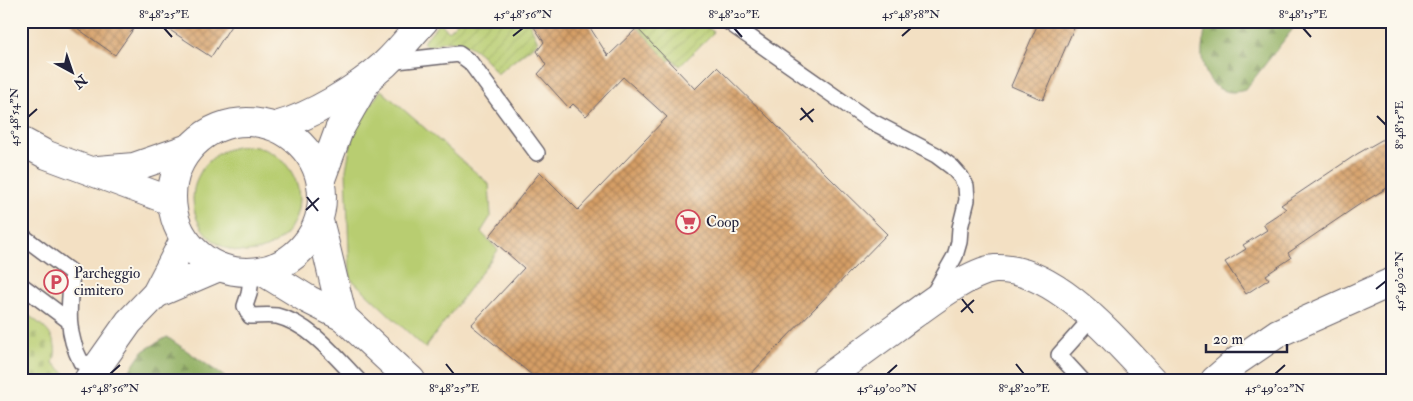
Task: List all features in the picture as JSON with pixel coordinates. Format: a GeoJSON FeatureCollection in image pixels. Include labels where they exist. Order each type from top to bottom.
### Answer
{"type":"FeatureCollection","features":[{"type":"Feature","properties":{"kind":"street"},"geometry":{"type":"LineString","coordinates":[[321,178],[339,130],[378,70],[424,21]]}},
{"type":"Feature","properties":{"kind":"street"},"geometry":{"type":"LineString","coordinates":[[276,126],[315,111],[378,70]]}},
{"type":"Feature","properties":{"kind":"street"},"geometry":{"type":"LineString","coordinates":[[90,171],[134,167],[189,148],[214,128],[245,120],[276,126],[306,147],[321,178],[323,200],[319,221],[306,244],[286,261],[257,272]]}},
{"type":"Feature","properties":{"kind":"street"},"geometry":{"type":"LineString","coordinates":[[21,141],[47,155],[172,201]]}},
{"type":"Feature","properties":{"kind":"street"},"geometry":{"type":"LineString","coordinates":[[189,148],[175,172],[172,201],[175,221],[184,240],[198,255],[219,267],[257,272],[343,317],[411,380]]}},
{"type":"Feature","properties":{"kind":"street"},"geometry":{"type":"LineString","coordinates":[[319,221],[332,280],[343,317]]}},
{"type":"Feature","properties":{"kind":"street"},"geometry":{"type":"LineString","coordinates":[[95,370],[129,322],[156,294],[184,240]]}},
{"type":"Feature","properties":{"kind":"street"},"geometry":{"type":"LineString","coordinates":[[156,294],[219,267]]}},
{"type":"Feature","properties":{"kind":"street"},"geometry":{"type":"LineString","coordinates":[[824,380],[929,303],[966,279],[994,269],[1016,271],[1037,279],[1061,292],[1093,317],[1153,380]]}},
{"type":"Feature","properties":{"kind":"street"},"geometry":{"type":"LineString","coordinates":[[1214,380],[1237,361],[1278,333],[1392,282]]}},
{"type":"Feature","properties":{"kind":"lane"},"geometry":{"type":"LineString","coordinates":[[727,21],[859,114],[936,155],[952,166],[961,177],[966,186],[967,200],[960,228],[958,249],[929,303]]}},
{"type":"Feature","properties":{"kind":"lane"},"geometry":{"type":"LineString","coordinates":[[378,70],[459,54],[470,62],[537,153]]}},
{"type":"Feature","properties":{"kind":"lane"},"geometry":{"type":"LineString","coordinates":[[21,235],[72,273],[68,320],[74,348],[81,362],[90,364],[95,370]]}},
{"type":"Feature","properties":{"kind":"lane"},"geometry":{"type":"LineString","coordinates":[[257,272],[244,306],[250,316],[275,316],[298,324],[323,344],[358,380]]}},
{"type":"Feature","properties":{"kind":"lane"},"geometry":{"type":"LineString","coordinates":[[21,285],[68,320]]}},
{"type":"Feature","properties":{"kind":"lane"},"geometry":{"type":"LineString","coordinates":[[1082,380],[1059,354],[1093,317]]}},
{"type":"Feature","properties":{"kind":"green space"},"geometry":{"type":"Polygon","coordinates":[[[459,21],[532,21],[530,24],[538,42],[497,74],[478,52],[466,45],[448,41],[428,47],[423,42],[440,22],[448,31],[459,21]]]}},
{"type":"Feature","properties":{"kind":"green space"},"geometry":{"type":"Polygon","coordinates":[[[625,21],[698,21],[714,32],[680,66],[672,59],[668,61],[639,29],[625,21]]]}},
{"type":"Feature","properties":{"kind":"green space"},"geometry":{"type":"Polygon","coordinates":[[[1208,21],[1299,21],[1245,90],[1228,92],[1215,86],[1206,73],[1204,66],[1202,53],[1208,21]]]}},
{"type":"Feature","properties":{"kind":"green space"},"geometry":{"type":"Polygon","coordinates":[[[381,90],[489,184],[491,216],[481,232],[498,250],[425,348],[350,278],[346,170],[353,131],[381,90]]]}},
{"type":"Feature","properties":{"kind":"green space"},"geometry":{"type":"Polygon","coordinates":[[[246,146],[266,150],[283,162],[295,179],[299,199],[295,219],[283,236],[266,248],[246,252],[226,248],[209,236],[197,219],[193,199],[197,179],[209,162],[226,150],[246,146]]]}},
{"type":"Feature","properties":{"kind":"green space"},"geometry":{"type":"Polygon","coordinates":[[[21,310],[42,326],[52,338],[55,345],[53,363],[66,374],[62,380],[21,380],[21,310]]]}},
{"type":"Feature","properties":{"kind":"green space"},"geometry":{"type":"Polygon","coordinates":[[[167,337],[229,380],[123,380],[143,351],[167,337]]]}},
{"type":"Feature","properties":{"kind":"building"},"geometry":{"type":"Polygon","coordinates":[[[67,21],[139,21],[115,55],[67,21]]]}},
{"type":"Feature","properties":{"kind":"building"},"geometry":{"type":"Polygon","coordinates":[[[156,21],[234,21],[211,57],[156,21]]]}},
{"type":"Feature","properties":{"kind":"building","name":"Coop"},"geometry":{"type":"Polygon","coordinates":[[[530,21],[581,21],[589,26],[608,56],[637,28],[695,89],[717,67],[887,234],[745,380],[538,380],[471,325],[524,268],[489,237],[540,172],[578,210],[667,117],[623,77],[586,116],[573,104],[569,108],[538,74],[546,65],[537,51],[544,42],[530,21]]]}},
{"type":"Feature","properties":{"kind":"building"},"geometry":{"type":"Polygon","coordinates":[[[1039,21],[1077,21],[1043,100],[1011,86],[1039,21]]]}},
{"type":"Feature","properties":{"kind":"building"},"geometry":{"type":"Polygon","coordinates":[[[1392,134],[1392,185],[1357,206],[1288,253],[1291,258],[1266,275],[1269,279],[1246,294],[1225,262],[1246,249],[1243,245],[1267,230],[1263,224],[1286,209],[1281,205],[1357,154],[1392,134]]]}},
{"type":"Feature","properties":{"kind":"place","name":"Coop"},"geometry":{"type":"Point","coordinates":[688,222]}},
{"type":"Feature","properties":{"kind":"place","name":"Parcheggio cimitero"},"geometry":{"type":"Point","coordinates":[56,282]}}]}
